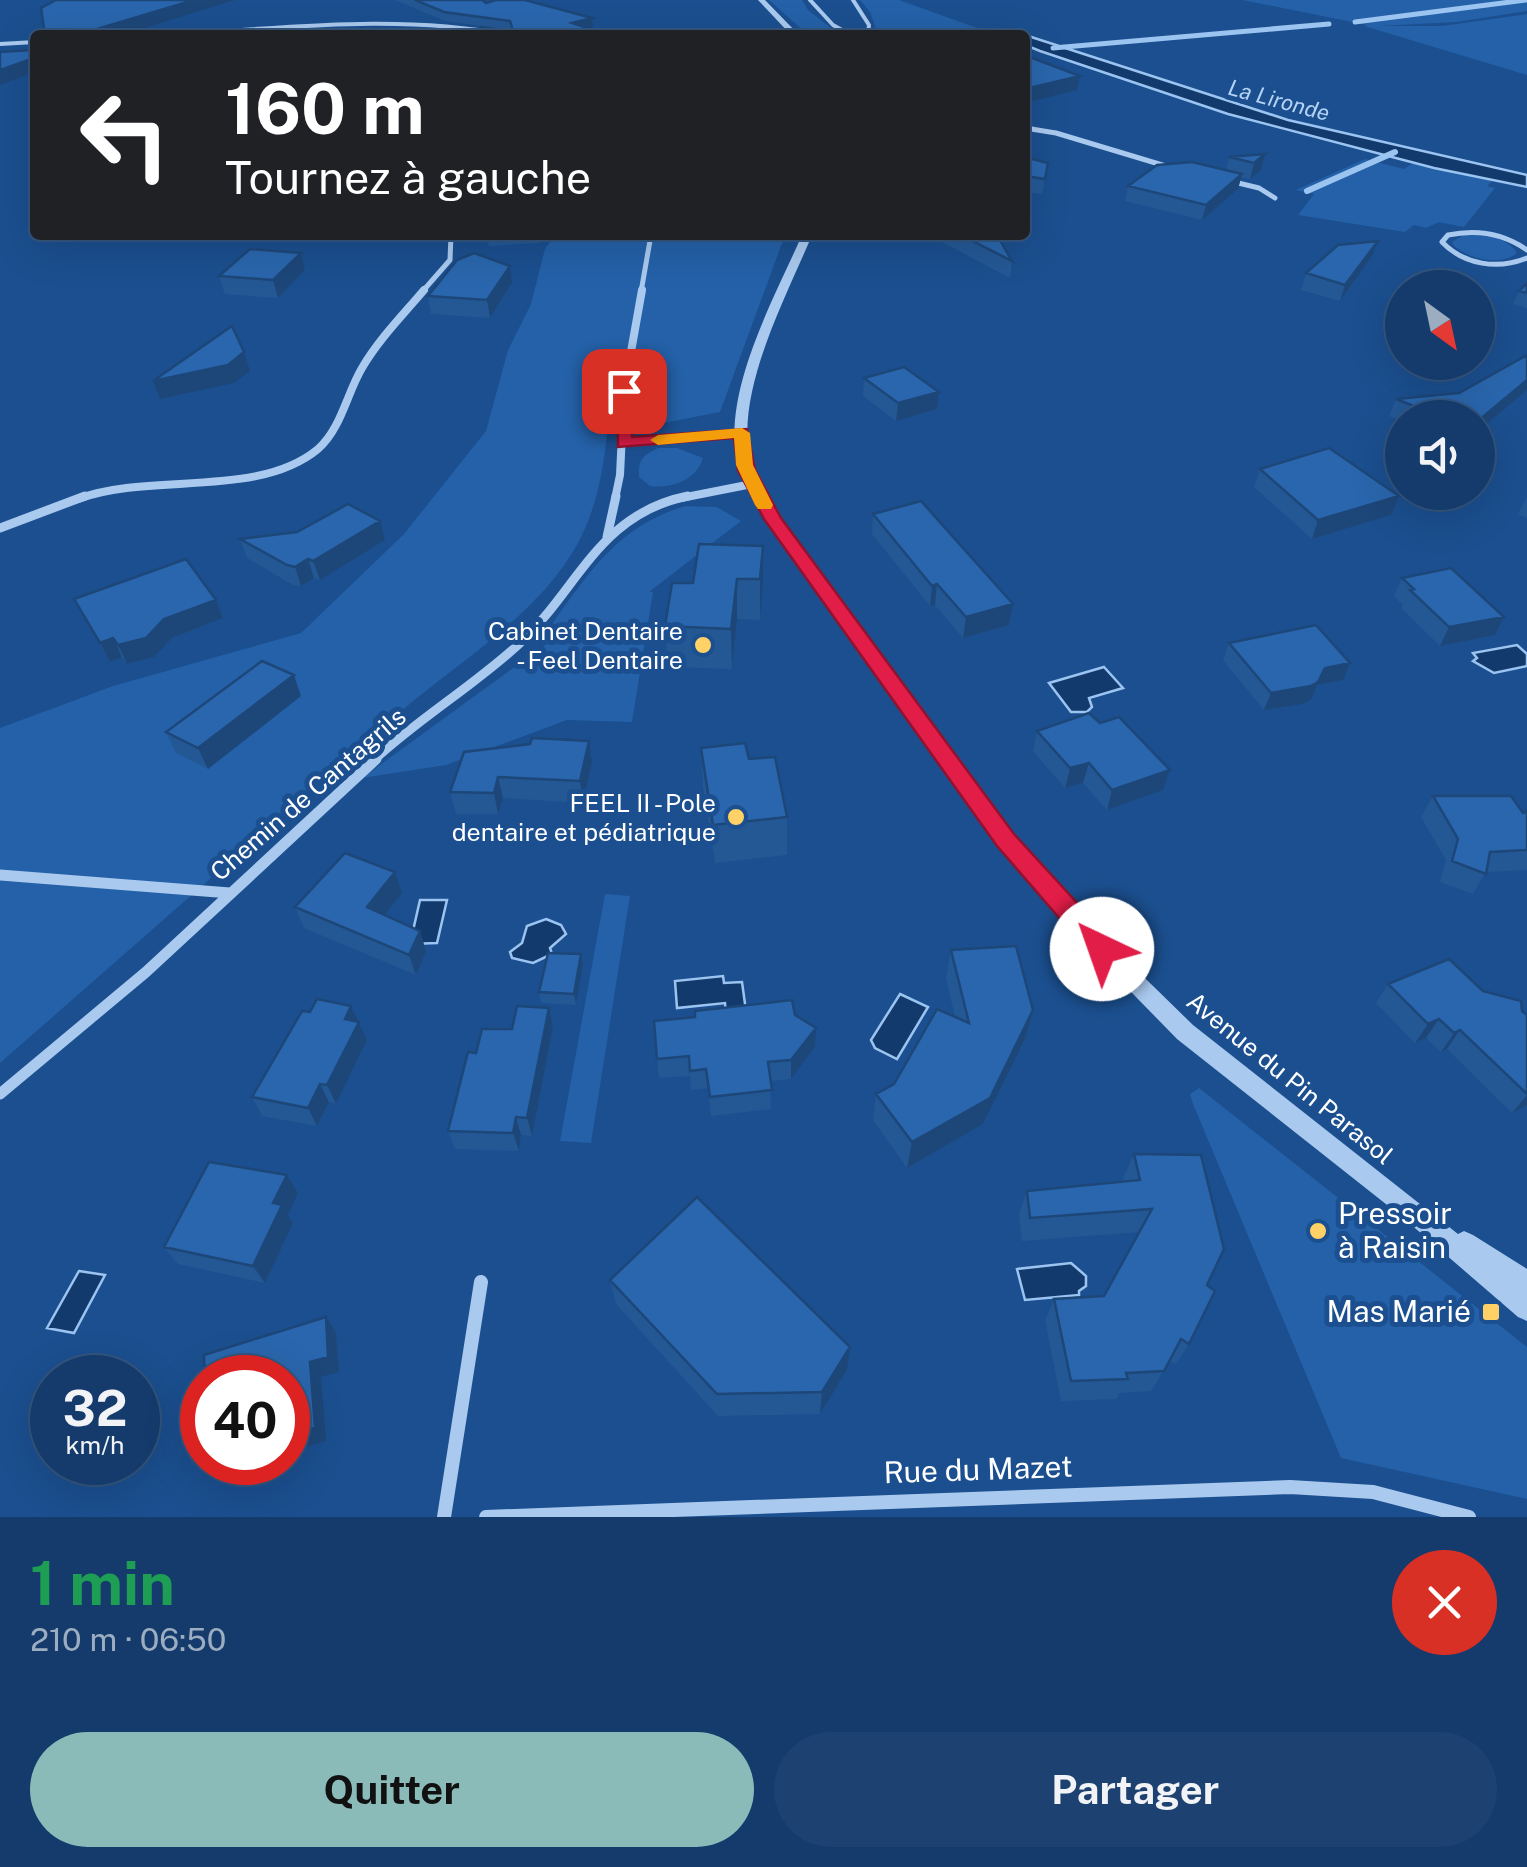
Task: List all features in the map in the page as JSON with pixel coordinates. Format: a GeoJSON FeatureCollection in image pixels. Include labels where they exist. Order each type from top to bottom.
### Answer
{"type":"FeatureCollection","features":[{"type":"Feature","properties":{"kind":"street"},"geometry":{"type":"LineString","coordinates":[[760,0],[790,30]]}},
{"type":"Feature","properties":{"kind":"street"},"geometry":{"type":"LineString","coordinates":[[810,0],[828,21],[843,30]]}},
{"type":"Feature","properties":{"kind":"street"},"geometry":{"type":"LineString","coordinates":[[853,0],[868,30]]}},
{"type":"Feature","properties":{"kind":"street"},"geometry":{"type":"LineString","coordinates":[[235,30],[306,25],[464,30]]}},
{"type":"Feature","properties":{"kind":"street"},"geometry":{"type":"LineString","coordinates":[[425,30],[429,26]]}},
{"type":"Feature","properties":{"kind":"street"},"geometry":{"type":"LineString","coordinates":[[0,44],[30,42]]}},
{"type":"Feature","properties":{"kind":"street"},"geometry":{"type":"LineString","coordinates":[[1030,129],[1180,170]]}},
{"type":"Feature","properties":{"kind":"street"},"geometry":{"type":"LineString","coordinates":[[1228,181],[1259,188],[1275,198]]}},
{"type":"Feature","properties":{"kind":"street"},"geometry":{"type":"LineString","coordinates":[[1527,250],[1507,238],[1482,232],[1454,233],[1442,239],[1450,252],[1479,262],[1512,264],[1527,259]]}},
{"type":"Feature","properties":{"kind":"street"},"geometry":{"type":"LineString","coordinates":[[0,528],[108,488],[242,478],[284,467],[319,448],[352,398],[359,372],[380,340],[450,260],[452,240]]}},
{"type":"Feature","properties":{"kind":"street","name":"Chemin de Cantagrils"},"geometry":{"type":"LineString","coordinates":[[0,1094],[146,972],[380,755],[520,643],[607,538],[624,443],[624,391],[650,240]]}},
{"type":"Feature","properties":{"kind":"street","name":"Avenue du Pin Parasol"},"geometry":{"type":"LineString","coordinates":[[805,240],[757,364],[742,433],[743,458],[752,484],[952,769],[1006,840],[1089,935],[1185,1032],[1408,1208],[1527,1308]]}},
{"type":"Feature","properties":{"kind":"street"},"geometry":{"type":"LineString","coordinates":[[624,443],[742,433]]}},
{"type":"Feature","properties":{"kind":"street"},"geometry":{"type":"LineString","coordinates":[[607,538],[666,501],[752,484]]}},
{"type":"Feature","properties":{"kind":"street"},"geometry":{"type":"LineString","coordinates":[[0,875],[230,893]]}},
{"type":"Feature","properties":{"kind":"street","name":"Avenue du Pin Parasol"},"geometry":{"type":"LineString","coordinates":[[1408,1208],[1527,1284]]}},
{"type":"Feature","properties":{"kind":"street"},"geometry":{"type":"LineString","coordinates":[[444,1517],[480,1282]]}},
{"type":"Feature","properties":{"kind":"street","name":"Rue du Mazet"},"geometry":{"type":"LineString","coordinates":[[486,1517],[1290,1487],[1373,1492],[1469,1517]]}},
{"type":"Feature","properties":{"kind":"shaded area"},"geometry":{"type":"Polygon","coordinates":[[[769,0],[802,0],[808,10],[834,30],[802,30],[769,0]]]}},
{"type":"Feature","properties":{"kind":"shaded area"},"geometry":{"type":"Polygon","coordinates":[[[860,0],[899,0],[983,30],[876,30],[870,12],[860,0]]]}},
{"type":"Feature","properties":{"kind":"shaded area"},"geometry":{"type":"Polygon","coordinates":[[[1242,0],[1527,0],[1527,11],[1456,22],[1380,26],[1442,26],[1527,14],[1527,75],[1364,26],[1367,25],[1242,0]]]}},
{"type":"Feature","properties":{"kind":"shaded area"},"geometry":{"type":"Polygon","coordinates":[[[1030,37],[1288,120],[1527,175],[1527,187],[1434,168],[1228,114],[1030,47],[1030,37]]]}},
{"type":"Feature","properties":{"kind":"shaded area"},"geometry":{"type":"Polygon","coordinates":[[[1365,159],[1404,169],[1413,163],[1492,181],[1487,186],[1495,188],[1464,227],[1439,222],[1426,228],[1414,225],[1405,232],[1298,215],[1314,194],[1296,190],[1365,159]]]}},
{"type":"Feature","properties":{"kind":"shaded area"},"geometry":{"type":"Polygon","coordinates":[[[1462,236],[1500,240],[1517,253],[1502,260],[1476,258],[1454,246],[1452,242],[1462,236]]]}},
{"type":"Feature","properties":{"kind":"shaded area"},"geometry":{"type":"Polygon","coordinates":[[[551,240],[783,240],[720,412],[607,434],[590,517],[562,569],[542,593],[0,1063],[0,728],[113,686],[301,633],[404,534],[486,431],[508,350],[531,304],[545,249],[551,240]]]}},
{"type":"Feature","properties":{"kind":"shaded area"},"geometry":{"type":"Polygon","coordinates":[[[658,448],[677,448],[703,458],[695,472],[682,481],[650,486],[639,477],[639,466],[645,456],[658,448]]]}},
{"type":"Feature","properties":{"kind":"shaded area"},"geometry":{"type":"Polygon","coordinates":[[[685,506],[717,507],[741,521],[649,592],[653,592],[632,722],[567,720],[446,765],[362,778],[560,634],[550,627],[607,553],[641,526],[685,506]]]}},
{"type":"Feature","properties":{"kind":"shaded area"},"geometry":{"type":"Polygon","coordinates":[[[1517,645],[1527,654],[1527,666],[1494,673],[1473,661],[1477,658],[1473,653],[1517,645]]]}},
{"type":"Feature","properties":{"kind":"shaded area"},"geometry":{"type":"Polygon","coordinates":[[[1104,667],[1123,688],[1089,698],[1092,707],[1087,712],[1071,712],[1049,683],[1104,667]]]}},
{"type":"Feature","properties":{"kind":"shaded area"},"geometry":{"type":"Polygon","coordinates":[[[605,894],[630,896],[591,1143],[560,1141],[605,894]]]}},
{"type":"Feature","properties":{"kind":"shaded area"},"geometry":{"type":"Polygon","coordinates":[[[420,900],[447,900],[437,943],[410,944],[420,900]]]}},
{"type":"Feature","properties":{"kind":"shaded area"},"geometry":{"type":"Polygon","coordinates":[[[546,919],[561,925],[566,934],[550,948],[552,954],[533,963],[512,958],[510,952],[522,943],[527,926],[546,919]]]}},
{"type":"Feature","properties":{"kind":"shaded area"},"geometry":{"type":"Polygon","coordinates":[[[723,976],[724,983],[742,982],[746,1011],[726,1013],[725,1003],[677,1008],[675,981],[723,976]]]}},
{"type":"Feature","properties":{"kind":"shaded area"},"geometry":{"type":"Polygon","coordinates":[[[900,994],[928,1007],[897,1059],[875,1048],[871,1040],[900,994]]]}},
{"type":"Feature","properties":{"kind":"shaded area"},"geometry":{"type":"Polygon","coordinates":[[[1199,1088],[1527,1347],[1527,1499],[1341,1458],[1193,1104],[1190,1094],[1199,1088]]]}},
{"type":"Feature","properties":{"kind":"shaded area"},"geometry":{"type":"Polygon","coordinates":[[[1071,1263],[1086,1276],[1086,1286],[1079,1295],[1025,1300],[1017,1269],[1071,1263]]]}},
{"type":"Feature","properties":{"kind":"shaded area"},"geometry":{"type":"Polygon","coordinates":[[[79,1271],[105,1275],[74,1333],[47,1328],[79,1271]]]}},
{"type":"Feature","properties":{"kind":"building"},"geometry":{"type":"Polygon","coordinates":[[[56,0],[194,0],[94,30],[44,30],[41,8],[56,0]]]}},
{"type":"Feature","properties":{"kind":"building"},"geometry":{"type":"Polygon","coordinates":[[[415,0],[525,0],[592,18],[572,23],[594,30],[509,30],[510,21],[444,12],[415,0]]]}},
{"type":"Feature","properties":{"kind":"building"},"geometry":{"type":"Polygon","coordinates":[[[30,50],[30,59],[0,70],[0,52],[30,50]]]}},
{"type":"Feature","properties":{"kind":"building"},"geometry":{"type":"Polygon","coordinates":[[[1030,57],[1080,76],[1030,88],[1030,57]]]}},
{"type":"Feature","properties":{"kind":"building"},"geometry":{"type":"Polygon","coordinates":[[[1265,154],[1254,163],[1229,157],[1265,154]]]}},
{"type":"Feature","properties":{"kind":"building"},"geometry":{"type":"Polygon","coordinates":[[[1030,158],[1048,163],[1045,179],[1030,177],[1030,158]]]}},
{"type":"Feature","properties":{"kind":"building"},"geometry":{"type":"Polygon","coordinates":[[[1192,162],[1242,174],[1206,205],[1128,186],[1157,165],[1192,162]]]}},
{"type":"Feature","properties":{"kind":"building"},"geometry":{"type":"Polygon","coordinates":[[[971,240],[1000,240],[1012,261],[971,240]]]}},
{"type":"Feature","properties":{"kind":"building"},"geometry":{"type":"Polygon","coordinates":[[[1378,241],[1345,285],[1306,273],[1338,245],[1378,241]]]}},
{"type":"Feature","properties":{"kind":"building"},"geometry":{"type":"Polygon","coordinates":[[[250,249],[301,253],[273,280],[219,276],[250,249]]]}},
{"type":"Feature","properties":{"kind":"building"},"geometry":{"type":"Polygon","coordinates":[[[474,253],[510,266],[487,300],[428,296],[457,260],[474,253]]]}},
{"type":"Feature","properties":{"kind":"building"},"geometry":{"type":"Polygon","coordinates":[[[232,326],[244,352],[228,365],[153,381],[232,326]]]}},
{"type":"Feature","properties":{"kind":"building"},"geometry":{"type":"Polygon","coordinates":[[[1527,355],[1527,380],[1495,407],[1495,400],[1396,399],[1459,393],[1482,380],[1495,380],[1495,373],[1527,355]]]}},
{"type":"Feature","properties":{"kind":"building"},"geometry":{"type":"Polygon","coordinates":[[[904,367],[939,392],[898,403],[864,378],[904,367]]]}},
{"type":"Feature","properties":{"kind":"building"},"geometry":{"type":"Polygon","coordinates":[[[1329,448],[1385,486],[1385,500],[1318,520],[1260,469],[1329,448]]]}},
{"type":"Feature","properties":{"kind":"building"},"geometry":{"type":"Polygon","coordinates":[[[921,501],[1013,604],[966,617],[937,584],[932,586],[873,514],[921,501]]]}},
{"type":"Feature","properties":{"kind":"building"},"geometry":{"type":"Polygon","coordinates":[[[348,504],[380,521],[313,561],[308,559],[295,567],[240,539],[297,532],[348,504]]]}},
{"type":"Feature","properties":{"kind":"building"},"geometry":{"type":"Polygon","coordinates":[[[699,544],[763,546],[760,579],[737,579],[731,629],[665,626],[672,583],[693,583],[699,544]]]}},
{"type":"Feature","properties":{"kind":"building"},"geometry":{"type":"Polygon","coordinates":[[[186,559],[216,600],[164,619],[146,638],[118,645],[113,638],[100,643],[74,599],[186,559]]]}},
{"type":"Feature","properties":{"kind":"building"},"geometry":{"type":"Polygon","coordinates":[[[1451,568],[1504,617],[1449,627],[1402,578],[1451,568]]]}},
{"type":"Feature","properties":{"kind":"building"},"geometry":{"type":"Polygon","coordinates":[[[1316,625],[1350,663],[1325,668],[1318,682],[1311,686],[1271,693],[1229,643],[1316,625]]]}},
{"type":"Feature","properties":{"kind":"building"},"geometry":{"type":"Polygon","coordinates":[[[262,661],[294,675],[198,748],[166,732],[262,661]]]}},
{"type":"Feature","properties":{"kind":"building"},"geometry":{"type":"Polygon","coordinates":[[[1089,713],[1100,723],[1119,717],[1170,770],[1112,790],[1089,763],[1070,768],[1037,731],[1089,713]]]}},
{"type":"Feature","properties":{"kind":"building"},"geometry":{"type":"Polygon","coordinates":[[[532,738],[589,741],[580,781],[498,777],[494,793],[450,792],[464,752],[530,744],[532,738]]]}},
{"type":"Feature","properties":{"kind":"building"},"geometry":{"type":"Polygon","coordinates":[[[745,743],[749,759],[775,757],[787,817],[713,825],[701,748],[745,743]]]}},
{"type":"Feature","properties":{"kind":"building"},"geometry":{"type":"Polygon","coordinates":[[[1433,796],[1511,796],[1523,813],[1527,811],[1527,850],[1490,852],[1486,874],[1452,861],[1458,839],[1433,796]]]}},
{"type":"Feature","properties":{"kind":"building"},"geometry":{"type":"Polygon","coordinates":[[[345,853],[395,872],[367,907],[420,931],[409,955],[295,907],[345,853]]]}},
{"type":"Feature","properties":{"kind":"building"},"geometry":{"type":"Polygon","coordinates":[[[1016,946],[1033,1010],[990,1098],[912,1142],[876,1094],[894,1084],[937,1009],[969,1023],[951,950],[1016,946]]]}},
{"type":"Feature","properties":{"kind":"building"},"geometry":{"type":"Polygon","coordinates":[[[548,953],[581,954],[574,994],[539,992],[548,953]]]}},
{"type":"Feature","properties":{"kind":"building"},"geometry":{"type":"Polygon","coordinates":[[[1449,959],[1483,991],[1521,1001],[1522,1011],[1527,1015],[1527,1094],[1460,1030],[1454,1033],[1439,1019],[1428,1024],[1388,984],[1449,959]]]}},
{"type":"Feature","properties":{"kind":"building"},"geometry":{"type":"Polygon","coordinates":[[[317,999],[351,1006],[345,1019],[359,1022],[327,1085],[320,1084],[308,1108],[252,1097],[302,1011],[310,1012],[317,999]]]}},
{"type":"Feature","properties":{"kind":"building"},"geometry":{"type":"Polygon","coordinates":[[[792,1000],[795,1015],[816,1028],[791,1060],[768,1062],[772,1090],[710,1097],[706,1069],[690,1071],[689,1056],[657,1059],[654,1021],[695,1017],[695,1011],[792,1000]]]}},
{"type":"Feature","properties":{"kind":"building"},"geometry":{"type":"Polygon","coordinates":[[[517,1006],[549,1008],[527,1118],[516,1117],[513,1133],[448,1131],[468,1052],[476,1053],[482,1029],[512,1029],[517,1006]]]}},
{"type":"Feature","properties":{"kind":"building"},"geometry":{"type":"Polygon","coordinates":[[[1134,1154],[1201,1155],[1224,1249],[1207,1285],[1215,1291],[1189,1344],[1181,1339],[1164,1371],[1126,1373],[1128,1379],[1071,1381],[1054,1299],[1104,1296],[1152,1209],[1030,1218],[1027,1191],[1140,1180],[1134,1154]]]}},
{"type":"Feature","properties":{"kind":"building"},"geometry":{"type":"Polygon","coordinates":[[[209,1162],[287,1175],[273,1203],[282,1205],[253,1266],[164,1247],[209,1162]]]}},
{"type":"Feature","properties":{"kind":"building"},"geometry":{"type":"Polygon","coordinates":[[[697,1197],[850,1347],[822,1392],[717,1394],[610,1280],[697,1197]]]}},
{"type":"Feature","properties":{"kind":"building"},"geometry":{"type":"Polygon","coordinates":[[[326,1317],[328,1357],[310,1362],[310,1355],[204,1355],[326,1317]]]}},
{"type":"Feature","properties":{"kind":"building"},"geometry":{"type":"Polygon","coordinates":[[[310,1362],[315,1427],[310,1428],[310,1362]]]}},
{"type":"Feature","properties":{"kind":"waterway"},"geometry":{"type":"LineString","coordinates":[[1355,22],[1526,0]]}},
{"type":"Feature","properties":{"kind":"waterway"},"geometry":{"type":"LineString","coordinates":[[1053,48],[1329,24]]}},
{"type":"Feature","properties":{"kind":"waterway"},"geometry":{"type":"LineString","coordinates":[[1307,191],[1395,152]]}},
{"type":"Feature","properties":{"kind":"slow traffic"},"geometry":{"type":"LineString","coordinates":[[658,440],[742,433],[745,465],[764,505]]}},
{"type":"Feature","properties":{"kind":"place","name":"Cabinet Dentaire - Feel Dentaire"},"geometry":{"type":"Point","coordinates":[703,645]}},
{"type":"Feature","properties":{"kind":"place","name":"FEEL II - Pole dentaire et pédiatrique"},"geometry":{"type":"Point","coordinates":[736,817]}},
{"type":"Feature","properties":{"kind":"place","name":"Pressoir à Raisin"},"geometry":{"type":"Point","coordinates":[1318,1231]}},
{"type":"Feature","properties":{"kind":"place","name":"Mas Marié"},"geometry":{"type":"Point","coordinates":[1491,1312]}},
{"type":"Feature","properties":{"kind":"route"},"geometry":{"type":"LineString","coordinates":[[624,391],[624,443],[742,433],[746,470],[773,519],[1006,840],[1102,949]]}},
{"type":"Feature","properties":{"kind":"water label","name":"La Lironde"},"geometry":{"type":"Point","coordinates":[1279,100]}}]}
